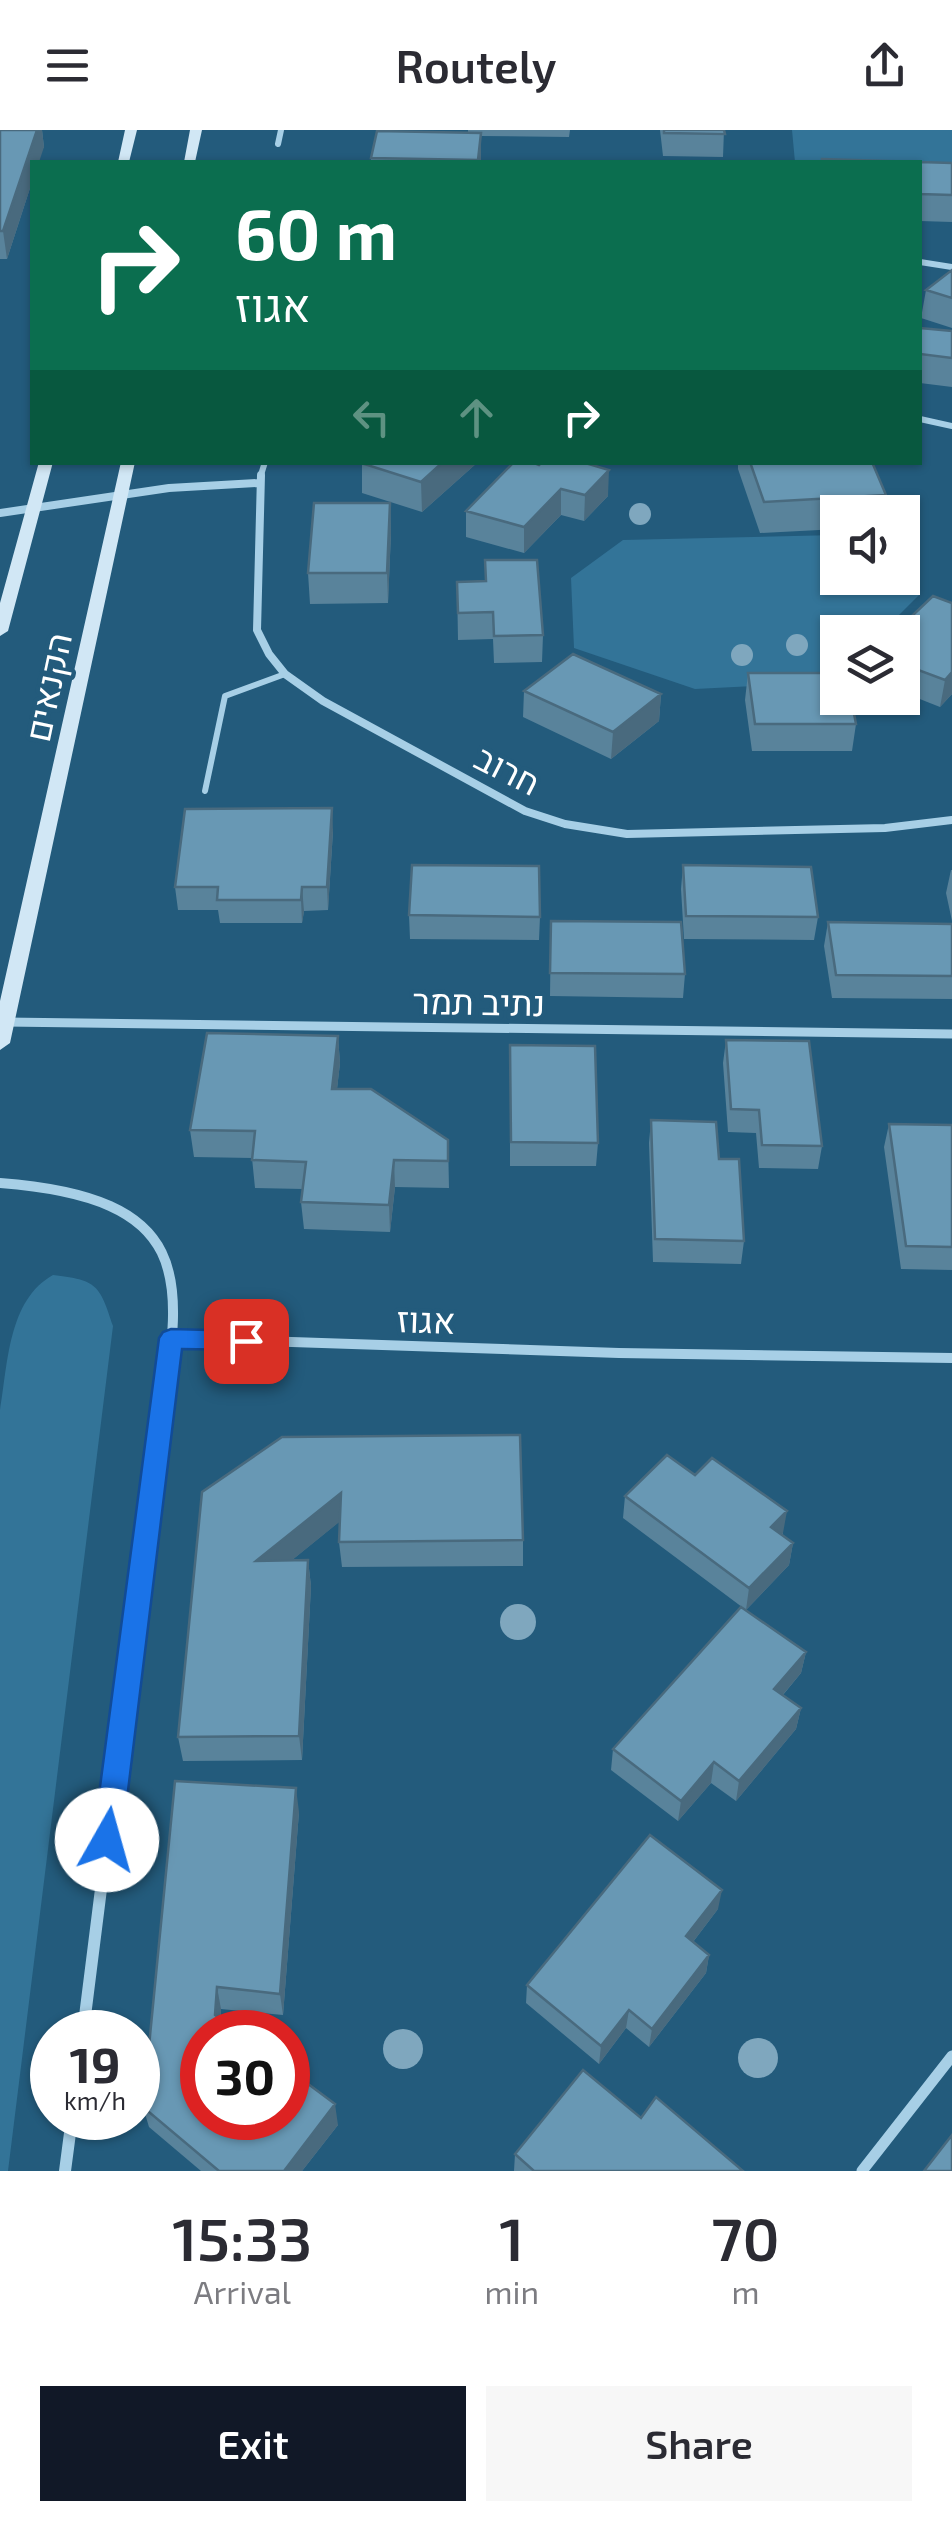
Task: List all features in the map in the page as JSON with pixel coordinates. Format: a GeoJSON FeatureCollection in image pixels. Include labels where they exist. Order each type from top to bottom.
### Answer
{"type":"FeatureCollection","features":[{"type":"Feature","properties":{"kind":"main road"},"geometry":{"type":"LineString","coordinates":[[124,160],[131,130]]}},
{"type":"Feature","properties":{"kind":"main road"},"geometry":{"type":"LineString","coordinates":[[190,160],[196,130]]}},
{"type":"Feature","properties":{"kind":"main road","name":"הקנאים"},"geometry":{"type":"LineString","coordinates":[[0,631],[45,465]]}},
{"type":"Feature","properties":{"kind":"main road","name":"הקנאים"},"geometry":{"type":"LineString","coordinates":[[0,1042],[127,465]]}},
{"type":"Feature","properties":{"kind":"street"},"geometry":{"type":"LineString","coordinates":[[278,144],[281,130]]}},
{"type":"Feature","properties":{"kind":"street"},"geometry":{"type":"LineString","coordinates":[[922,262],[952,267]]}},
{"type":"Feature","properties":{"kind":"street"},"geometry":{"type":"LineString","coordinates":[[922,420],[952,426]]}},
{"type":"Feature","properties":{"kind":"street","name":"חרוב"},"geometry":{"type":"LineString","coordinates":[[263,465],[258,482],[257,630],[269,654],[285,674],[323,701],[525,811],[565,824],[626,834],[885,828],[952,820]]}},
{"type":"Feature","properties":{"kind":"street"},"geometry":{"type":"LineString","coordinates":[[0,513],[121,495],[258,482]]}},
{"type":"Feature","properties":{"kind":"street","name":"נתיב תמר"},"geometry":{"type":"LineString","coordinates":[[4,1022],[952,1034]]}},
{"type":"Feature","properties":{"kind":"street"},"geometry":{"type":"LineString","coordinates":[[0,1183],[84,1197],[120,1211],[153,1235],[167,1263],[174,1301],[86,2010]]}},
{"type":"Feature","properties":{"kind":"street","name":"אגוז"},"geometry":{"type":"LineString","coordinates":[[171,1338],[618,1353],[952,1358]]}},
{"type":"Feature","properties":{"kind":"street"},"geometry":{"type":"LineString","coordinates":[[862,2171],[952,2056]]}},
{"type":"Feature","properties":{"kind":"street"},"geometry":{"type":"LineString","coordinates":[[65,2171],[69,2140]]}},
{"type":"Feature","properties":{"kind":"lane"},"geometry":{"type":"LineString","coordinates":[[206,791],[225,696],[285,674]]}},
{"type":"Feature","properties":{"kind":"shaded area"},"geometry":{"type":"Polygon","coordinates":[[[792,130],[952,130],[952,170],[922,160],[795,160],[792,130]]]}},
{"type":"Feature","properties":{"kind":"shaded area"},"geometry":{"type":"Polygon","coordinates":[[[820,535],[820,595],[919,595],[899,615],[820,615],[820,683],[695,689],[574,648],[571,578],[623,540],[820,535]]]}},
{"type":"Feature","properties":{"kind":"shaded area"},"geometry":{"type":"Polygon","coordinates":[[[53,1275],[79,1279],[95,1287],[113,1326],[8,2171],[0,2171],[0,1410],[8,1354],[19,1317],[38,1286],[53,1275]]]}},
{"type":"Feature","properties":{"kind":"building"},"geometry":{"type":"Polygon","coordinates":[[[0,130],[37,130],[3,231],[0,231],[0,130]]]}},
{"type":"Feature","properties":{"kind":"building"},"geometry":{"type":"Polygon","coordinates":[[[724,130],[725,134],[664,133],[724,130]]]}},
{"type":"Feature","properties":{"kind":"building"},"geometry":{"type":"Polygon","coordinates":[[[377,131],[481,133],[478,160],[371,158],[377,131]]]}},
{"type":"Feature","properties":{"kind":"building"},"geometry":{"type":"Polygon","coordinates":[[[922,162],[952,163],[952,195],[922,194],[922,162]]]}},
{"type":"Feature","properties":{"kind":"building"},"geometry":{"type":"Polygon","coordinates":[[[952,270],[952,298],[926,290],[952,270]]]}},
{"type":"Feature","properties":{"kind":"building"},"geometry":{"type":"Polygon","coordinates":[[[922,328],[952,331],[952,358],[922,354],[922,328]]]}},
{"type":"Feature","properties":{"kind":"building"},"geometry":{"type":"Polygon","coordinates":[[[367,465],[440,465],[421,482],[367,465]]]}},
{"type":"Feature","properties":{"kind":"building"},"geometry":{"type":"Polygon","coordinates":[[[511,465],[592,465],[609,470],[585,495],[561,489],[524,527],[466,511],[511,465]]]}},
{"type":"Feature","properties":{"kind":"building"},"geometry":{"type":"Polygon","coordinates":[[[751,465],[873,465],[886,495],[820,495],[820,499],[764,502],[751,465]]]}},
{"type":"Feature","properties":{"kind":"building"},"geometry":{"type":"Polygon","coordinates":[[[314,503],[390,503],[387,573],[308,573],[314,503]]]}},
{"type":"Feature","properties":{"kind":"building"},"geometry":{"type":"Polygon","coordinates":[[[485,560],[537,560],[543,635],[494,636],[493,612],[458,613],[457,582],[486,581],[485,560]]]}},
{"type":"Feature","properties":{"kind":"building"},"geometry":{"type":"Polygon","coordinates":[[[933,596],[952,603],[952,672],[945,680],[920,671],[920,615],[913,615],[933,596]]]}},
{"type":"Feature","properties":{"kind":"building"},"geometry":{"type":"Polygon","coordinates":[[[573,654],[661,694],[613,732],[524,691],[573,654]]]}},
{"type":"Feature","properties":{"kind":"building"},"geometry":{"type":"Polygon","coordinates":[[[748,673],[820,673],[820,715],[854,715],[856,724],[755,724],[748,673]]]}},
{"type":"Feature","properties":{"kind":"building"},"geometry":{"type":"Polygon","coordinates":[[[332,808],[327,887],[302,887],[301,900],[217,900],[218,887],[175,887],[185,809],[332,808]]]}},
{"type":"Feature","properties":{"kind":"building"},"geometry":{"type":"Polygon","coordinates":[[[412,865],[539,866],[540,917],[409,915],[412,865]]]}},
{"type":"Feature","properties":{"kind":"building"},"geometry":{"type":"Polygon","coordinates":[[[683,865],[811,867],[818,917],[686,916],[683,865]]]}},
{"type":"Feature","properties":{"kind":"building"},"geometry":{"type":"Polygon","coordinates":[[[551,921],[681,922],[685,974],[550,973],[551,921]]]}},
{"type":"Feature","properties":{"kind":"building"},"geometry":{"type":"Polygon","coordinates":[[[828,922],[952,924],[952,976],[836,975],[828,922]]]}},
{"type":"Feature","properties":{"kind":"building"},"geometry":{"type":"Polygon","coordinates":[[[207,1033],[338,1036],[332,1089],[371,1089],[448,1140],[448,1161],[394,1160],[389,1205],[301,1202],[306,1162],[252,1160],[255,1131],[190,1130],[207,1033]]]}},
{"type":"Feature","properties":{"kind":"building"},"geometry":{"type":"Polygon","coordinates":[[[726,1040],[809,1041],[822,1146],[762,1145],[759,1110],[731,1109],[726,1040]]]}},
{"type":"Feature","properties":{"kind":"building"},"geometry":{"type":"Polygon","coordinates":[[[510,1045],[595,1046],[598,1143],[511,1142],[510,1045]]]}},
{"type":"Feature","properties":{"kind":"building"},"geometry":{"type":"Polygon","coordinates":[[[651,1120],[716,1122],[719,1159],[739,1159],[744,1241],[655,1239],[651,1120]]]}},
{"type":"Feature","properties":{"kind":"building"},"geometry":{"type":"Polygon","coordinates":[[[889,1124],[952,1125],[952,1247],[906,1246],[889,1124]]]}},
{"type":"Feature","properties":{"kind":"building"},"geometry":{"type":"Polygon","coordinates":[[[520,1435],[523,1540],[339,1542],[341,1493],[256,1561],[308,1560],[299,1736],[178,1737],[202,1492],[282,1437],[520,1435]]]}},
{"type":"Feature","properties":{"kind":"building"},"geometry":{"type":"Polygon","coordinates":[[[667,1455],[695,1475],[712,1458],[787,1511],[771,1527],[793,1543],[749,1588],[625,1496],[667,1455]]]}},
{"type":"Feature","properties":{"kind":"building"},"geometry":{"type":"Polygon","coordinates":[[[741,1607],[806,1652],[774,1689],[801,1708],[739,1781],[714,1762],[681,1801],[613,1749],[741,1607]]]}},
{"type":"Feature","properties":{"kind":"building"},"geometry":{"type":"Polygon","coordinates":[[[175,1781],[296,1788],[280,1994],[217,1987],[215,2010],[180,2010],[180,2138],[160,2121],[160,2010],[153,2010],[175,1781]]]}},
{"type":"Feature","properties":{"kind":"building"},"geometry":{"type":"Polygon","coordinates":[[[650,1835],[722,1890],[686,1936],[709,1955],[652,2029],[629,2010],[601,2046],[527,1985],[650,1835]]]}},
{"type":"Feature","properties":{"kind":"building"},"geometry":{"type":"Polygon","coordinates":[[[583,2070],[641,2118],[656,2097],[743,2171],[534,2171],[515,2154],[583,2070]]]}},
{"type":"Feature","properties":{"kind":"building"},"geometry":{"type":"Polygon","coordinates":[[[310,2085],[335,2104],[310,2137],[310,2085]]]}},
{"type":"Feature","properties":{"kind":"building"},"geometry":{"type":"Polygon","coordinates":[[[952,2135],[952,2171],[924,2171],[952,2135]]]}},
{"type":"Feature","properties":{"kind":"building"},"geometry":{"type":"Polygon","coordinates":[[[182,2140],[308,2140],[284,2171],[219,2171],[182,2140]]]}},
{"type":"Feature","properties":{"kind":"route"},"geometry":{"type":"LineString","coordinates":[[107,1840],[171,1338],[246,1341]]}}]}
